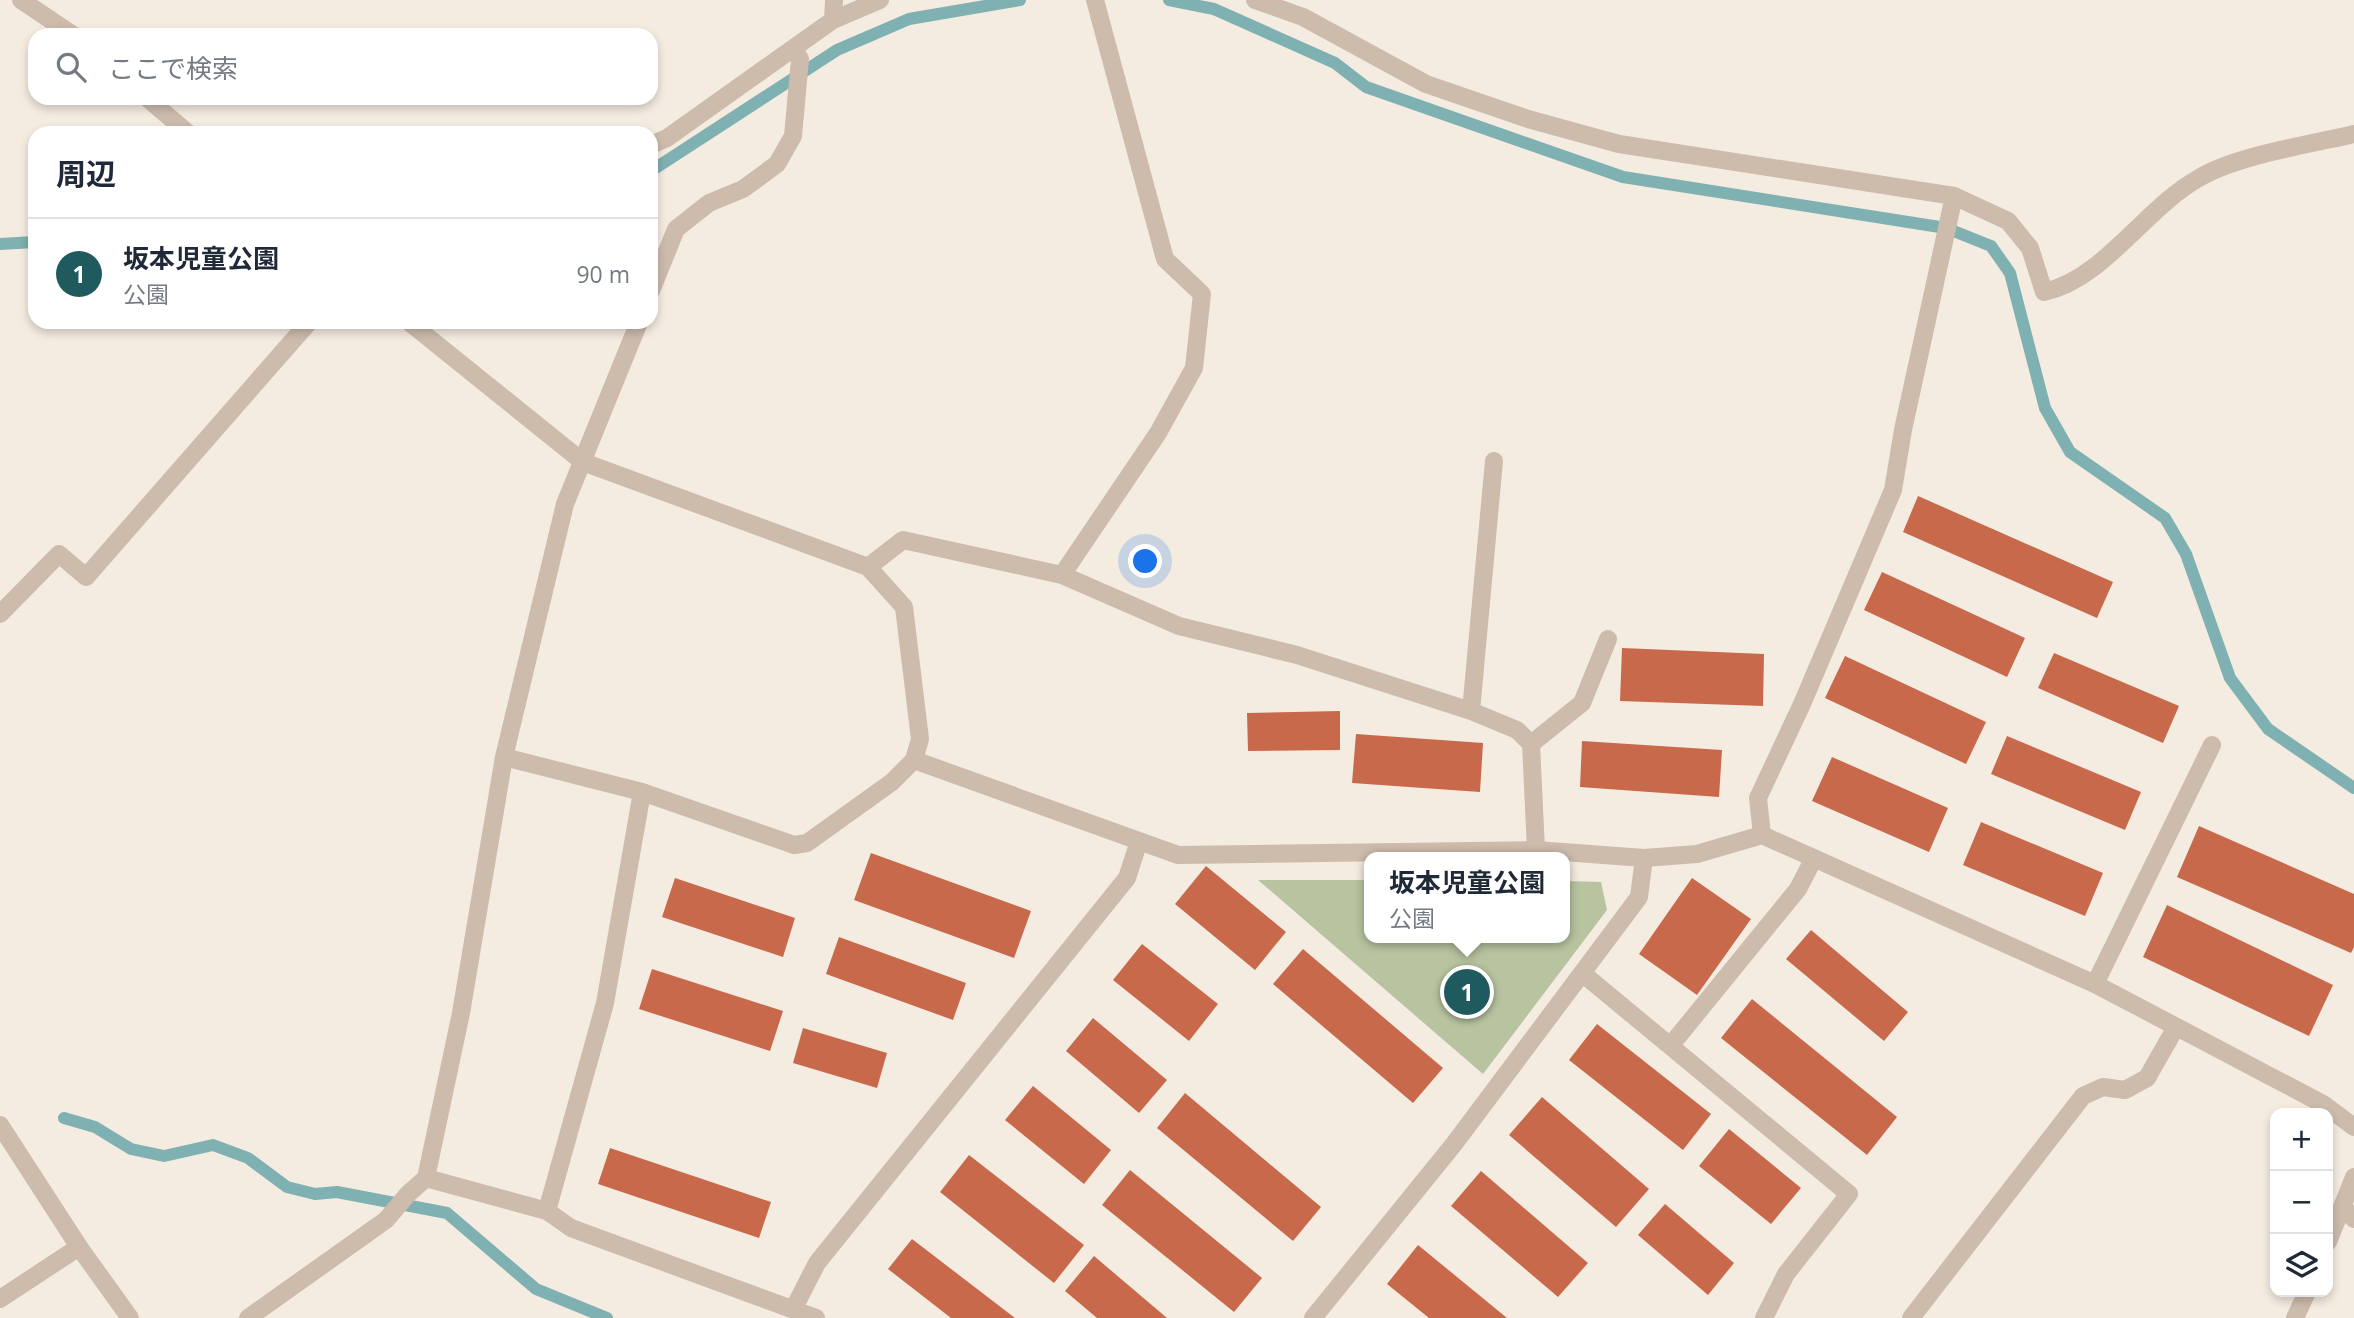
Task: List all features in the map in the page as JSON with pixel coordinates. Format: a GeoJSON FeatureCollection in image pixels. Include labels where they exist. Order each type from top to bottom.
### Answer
{"type":"FeatureCollection","features":[{"type":"Feature","properties":{"kind":"street"},"geometry":{"type":"LineString","coordinates":[[21,0],[63,28]]}},
{"type":"Feature","properties":{"kind":"street"},"geometry":{"type":"LineString","coordinates":[[833,20],[834,0]]}},
{"type":"Feature","properties":{"kind":"street"},"geometry":{"type":"LineString","coordinates":[[658,142],[833,20],[880,0]]}},
{"type":"Feature","properties":{"kind":"street"},"geometry":{"type":"LineString","coordinates":[[1062,575],[1158,433],[1194,368],[1202,295],[1165,259],[1095,0]]}},
{"type":"Feature","properties":{"kind":"street"},"geometry":{"type":"LineString","coordinates":[[1255,0],[1303,18],[1426,84],[1528,119],[1606,141],[1954,196],[2008,220],[2030,248],[2044,292],[2056,289],[2087,273],[2164,202],[2199,178],[2230,164],[2354,134]]}},
{"type":"Feature","properties":{"kind":"street"},"geometry":{"type":"LineString","coordinates":[[658,274],[676,229],[709,202],[743,189],[777,164],[793,136],[800,60],[793,49]]}},
{"type":"Feature","properties":{"kind":"street"},"geometry":{"type":"LineString","coordinates":[[155,105],[180,126]]}},
{"type":"Feature","properties":{"kind":"street"},"geometry":{"type":"LineString","coordinates":[[1762,835],[1758,798],[1802,704],[1893,490],[1903,430],[1954,196]]}},
{"type":"Feature","properties":{"kind":"street"},"geometry":{"type":"LineString","coordinates":[[0,614],[59,554],[86,577],[303,329]]}},
{"type":"Feature","properties":{"kind":"street"},"geometry":{"type":"LineString","coordinates":[[418,329],[583,462],[868,567],[904,607],[920,739],[914,760],[882,790],[807,843],[794,845],[642,792],[504,757]]}},
{"type":"Feature","properties":{"kind":"street"},"geometry":{"type":"LineString","coordinates":[[247,1318],[386,1220],[426,1178],[461,1013],[504,757],[565,505],[636,329]]}},
{"type":"Feature","properties":{"kind":"street"},"geometry":{"type":"LineString","coordinates":[[1471,711],[1493,461]]}},
{"type":"Feature","properties":{"kind":"street"},"geometry":{"type":"LineString","coordinates":[[868,567],[902,540],[1062,575],[1179,626],[1297,655],[1471,711],[1517,730],[1531,744],[1536,849]]}},
{"type":"Feature","properties":{"kind":"street"},"geometry":{"type":"LineString","coordinates":[[1531,744],[1582,703],[1608,639]]}},
{"type":"Feature","properties":{"kind":"street"},"geometry":{"type":"LineString","coordinates":[[2095,984],[2212,744]]}},
{"type":"Feature","properties":{"kind":"street"},"geometry":{"type":"LineString","coordinates":[[914,760],[1178,855],[1536,849],[1644,858],[1697,854],[1762,835],[2095,984],[2323,1104],[2354,1127]]}},
{"type":"Feature","properties":{"kind":"street"},"geometry":{"type":"LineString","coordinates":[[547,1211],[605,1003],[642,792]]}},
{"type":"Feature","properties":{"kind":"street"},"geometry":{"type":"LineString","coordinates":[[794,1308],[817,1262],[1127,878],[1139,841]]}},
{"type":"Feature","properties":{"kind":"street"},"geometry":{"type":"LineString","coordinates":[[1313,1318],[1454,1144],[1639,897],[1644,858]]}},
{"type":"Feature","properties":{"kind":"street"},"geometry":{"type":"LineString","coordinates":[[1671,1045],[1798,889],[1814,858]]}},
{"type":"Feature","properties":{"kind":"street"},"geometry":{"type":"LineString","coordinates":[[1581,974],[1671,1045],[1849,1194],[1786,1274],[1765,1318]]}},
{"type":"Feature","properties":{"kind":"street"},"geometry":{"type":"LineString","coordinates":[[1911,1318],[2083,1096],[2102,1087],[2124,1090],[2147,1078],[2176,1027]]}},
{"type":"Feature","properties":{"kind":"street"},"geometry":{"type":"LineString","coordinates":[[0,1125],[79,1247],[130,1318]]}},
{"type":"Feature","properties":{"kind":"street"},"geometry":{"type":"LineString","coordinates":[[2333,1235],[2348,1213],[2354,1177]]}},
{"type":"Feature","properties":{"kind":"street"},"geometry":{"type":"LineString","coordinates":[[426,1178],[547,1211],[571,1228],[816,1318]]}},
{"type":"Feature","properties":{"kind":"street"},"geometry":{"type":"LineString","coordinates":[[0,1299],[79,1247]]}},
{"type":"Feature","properties":{"kind":"street"},"geometry":{"type":"LineString","coordinates":[[2295,1318],[2304,1297]]}},
{"type":"Feature","properties":{"kind":"green space"},"geometry":{"type":"Polygon","coordinates":[[[1258,880],[1364,880],[1364,943],[1570,943],[1570,881],[1601,882],[1607,910],[1483,1074],[1258,880]]]}},
{"type":"Feature","properties":{"kind":"building"},"geometry":{"type":"Polygon","coordinates":[[[1918,496],[2113,582],[2097,618],[1903,532],[1918,496]]]}},
{"type":"Feature","properties":{"kind":"building"},"geometry":{"type":"Polygon","coordinates":[[[1882,572],[2025,638],[2007,677],[1864,610],[1882,572]]]}},
{"type":"Feature","properties":{"kind":"building"},"geometry":{"type":"Polygon","coordinates":[[[1622,648],[1764,654],[1763,706],[1620,701],[1622,648]]]}},
{"type":"Feature","properties":{"kind":"building"},"geometry":{"type":"Polygon","coordinates":[[[2054,653],[2179,706],[2163,743],[2038,688],[2054,653]]]}},
{"type":"Feature","properties":{"kind":"building"},"geometry":{"type":"Polygon","coordinates":[[[1845,656],[1986,722],[1966,764],[1825,698],[1845,656]]]}},
{"type":"Feature","properties":{"kind":"building"},"geometry":{"type":"Polygon","coordinates":[[[1340,711],[1340,750],[1248,751],[1247,713],[1340,711]]]}},
{"type":"Feature","properties":{"kind":"building"},"geometry":{"type":"Polygon","coordinates":[[[1356,734],[1483,743],[1480,792],[1352,783],[1356,734]]]}},
{"type":"Feature","properties":{"kind":"building"},"geometry":{"type":"Polygon","coordinates":[[[2007,736],[2141,792],[2125,830],[1991,774],[2007,736]]]}},
{"type":"Feature","properties":{"kind":"building"},"geometry":{"type":"Polygon","coordinates":[[[1582,741],[1722,750],[1719,797],[1580,787],[1582,741]]]}},
{"type":"Feature","properties":{"kind":"building"},"geometry":{"type":"Polygon","coordinates":[[[1832,757],[1948,808],[1929,852],[1812,801],[1832,757]]]}},
{"type":"Feature","properties":{"kind":"building"},"geometry":{"type":"Polygon","coordinates":[[[1981,822],[2103,873],[2085,916],[1963,865],[1981,822]]]}},
{"type":"Feature","properties":{"kind":"building"},"geometry":{"type":"Polygon","coordinates":[[[2199,826],[2354,894],[2354,947],[2351,953],[2177,877],[2199,826]]]}},
{"type":"Feature","properties":{"kind":"building"},"geometry":{"type":"Polygon","coordinates":[[[871,853],[1031,911],[1014,958],[854,900],[871,853]]]}},
{"type":"Feature","properties":{"kind":"building"},"geometry":{"type":"Polygon","coordinates":[[[1206,866],[1286,932],[1255,970],[1175,904],[1206,866]]]}},
{"type":"Feature","properties":{"kind":"building"},"geometry":{"type":"Polygon","coordinates":[[[675,878],[795,918],[783,957],[662,917],[675,878]]]}},
{"type":"Feature","properties":{"kind":"building"},"geometry":{"type":"Polygon","coordinates":[[[1692,878],[1751,919],[1697,995],[1639,954],[1692,878]]]}},
{"type":"Feature","properties":{"kind":"building"},"geometry":{"type":"Polygon","coordinates":[[[2167,905],[2333,985],[2309,1036],[2143,957],[2167,905]]]}},
{"type":"Feature","properties":{"kind":"building"},"geometry":{"type":"Polygon","coordinates":[[[1811,930],[1908,1012],[1884,1041],[1786,959],[1811,930]]]}},
{"type":"Feature","properties":{"kind":"building"},"geometry":{"type":"Polygon","coordinates":[[[839,937],[966,983],[953,1020],[826,974],[839,937]]]}},
{"type":"Feature","properties":{"kind":"building"},"geometry":{"type":"Polygon","coordinates":[[[1142,944],[1218,1004],[1189,1041],[1113,980],[1142,944]]]}},
{"type":"Feature","properties":{"kind":"building"},"geometry":{"type":"Polygon","coordinates":[[[1303,949],[1443,1068],[1413,1103],[1273,984],[1303,949]]]}},
{"type":"Feature","properties":{"kind":"building"},"geometry":{"type":"Polygon","coordinates":[[[652,969],[783,1011],[770,1051],[639,1009],[652,969]]]}},
{"type":"Feature","properties":{"kind":"building"},"geometry":{"type":"Polygon","coordinates":[[[1752,999],[1897,1117],[1867,1155],[1721,1038],[1752,999]]]}},
{"type":"Feature","properties":{"kind":"building"},"geometry":{"type":"Polygon","coordinates":[[[1093,1018],[1167,1080],[1139,1113],[1066,1051],[1093,1018]]]}},
{"type":"Feature","properties":{"kind":"building"},"geometry":{"type":"Polygon","coordinates":[[[1597,1024],[1711,1114],[1683,1150],[1569,1060],[1597,1024]]]}},
{"type":"Feature","properties":{"kind":"building"},"geometry":{"type":"Polygon","coordinates":[[[803,1028],[887,1053],[877,1088],[793,1063],[803,1028]]]}},
{"type":"Feature","properties":{"kind":"building"},"geometry":{"type":"Polygon","coordinates":[[[1033,1086],[1111,1150],[1084,1184],[1005,1120],[1033,1086]]]}},
{"type":"Feature","properties":{"kind":"building"},"geometry":{"type":"Polygon","coordinates":[[[1185,1093],[1321,1207],[1293,1241],[1157,1128],[1185,1093]]]}},
{"type":"Feature","properties":{"kind":"building"},"geometry":{"type":"Polygon","coordinates":[[[1542,1097],[1649,1189],[1616,1227],[1509,1135],[1542,1097]]]}},
{"type":"Feature","properties":{"kind":"building"},"geometry":{"type":"Polygon","coordinates":[[[1729,1129],[1801,1188],[1771,1224],[1699,1166],[1729,1129]]]}},
{"type":"Feature","properties":{"kind":"building"},"geometry":{"type":"Polygon","coordinates":[[[610,1148],[771,1202],[759,1238],[598,1184],[610,1148]]]}},
{"type":"Feature","properties":{"kind":"building"},"geometry":{"type":"Polygon","coordinates":[[[969,1155],[1084,1245],[1054,1283],[940,1192],[969,1155]]]}},
{"type":"Feature","properties":{"kind":"building"},"geometry":{"type":"Polygon","coordinates":[[[1130,1170],[1262,1278],[1234,1312],[1102,1205],[1130,1170]]]}},
{"type":"Feature","properties":{"kind":"building"},"geometry":{"type":"Polygon","coordinates":[[[1481,1171],[1588,1263],[1558,1297],[1451,1206],[1481,1171]]]}},
{"type":"Feature","properties":{"kind":"building"},"geometry":{"type":"Polygon","coordinates":[[[1665,1204],[1734,1263],[1708,1295],[1638,1235],[1665,1204]]]}},
{"type":"Feature","properties":{"kind":"building"},"geometry":{"type":"Polygon","coordinates":[[[912,1239],[1015,1318],[951,1318],[888,1269],[912,1239]]]}},
{"type":"Feature","properties":{"kind":"building"},"geometry":{"type":"Polygon","coordinates":[[[1418,1245],[1507,1318],[1429,1318],[1387,1284],[1418,1245]]]}},
{"type":"Feature","properties":{"kind":"building"},"geometry":{"type":"Polygon","coordinates":[[[1094,1256],[1167,1318],[1097,1318],[1065,1291],[1094,1256]]]}},
{"type":"Feature","properties":{"kind":"waterway"},"geometry":{"type":"LineString","coordinates":[[658,166],[837,50],[909,19],[1020,0]]}},
{"type":"Feature","properties":{"kind":"waterway"},"geometry":{"type":"LineString","coordinates":[[1169,0],[1214,9],[1335,63],[1366,87],[1623,177],[1946,228],[1991,246],[2010,273],[2045,408],[2070,452],[2165,518],[2186,554],[2230,678],[2268,729],[2354,788]]}},
{"type":"Feature","properties":{"kind":"waterway"},"geometry":{"type":"LineString","coordinates":[[0,244],[28,242]]}},
{"type":"Feature","properties":{"kind":"waterway"},"geometry":{"type":"LineString","coordinates":[[64,1118],[95,1127],[131,1149],[164,1156],[213,1145],[248,1158],[287,1187],[315,1194],[337,1192],[447,1213],[536,1289],[607,1318]]}},
{"type":"Feature","properties":{"kind":"place","name":"坂本児童公園"},"geometry":{"type":"Point","coordinates":[1467,992]}}]}
